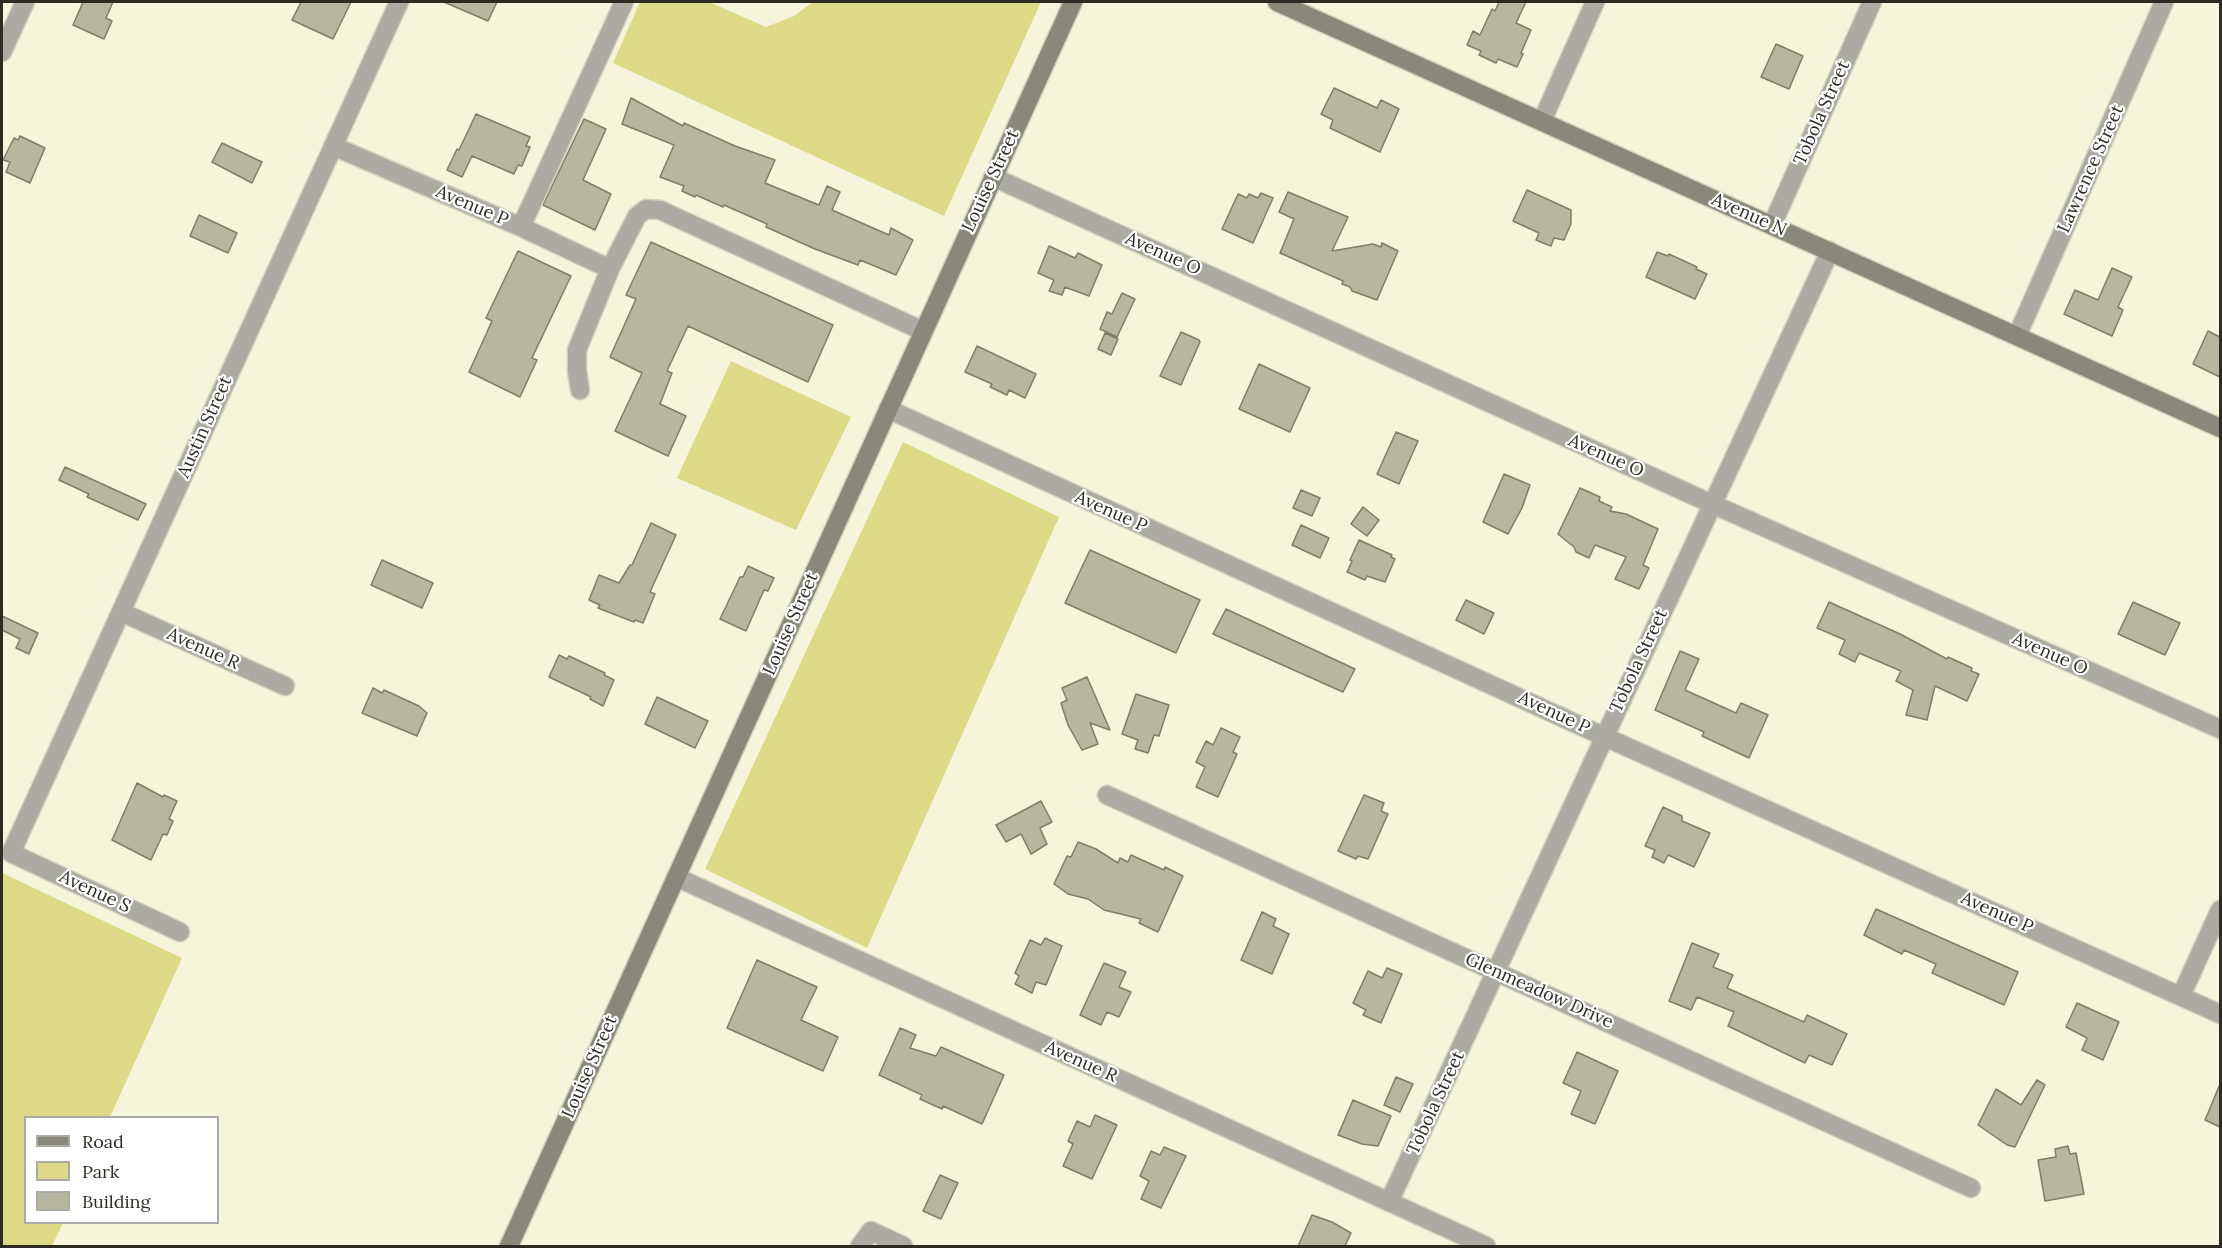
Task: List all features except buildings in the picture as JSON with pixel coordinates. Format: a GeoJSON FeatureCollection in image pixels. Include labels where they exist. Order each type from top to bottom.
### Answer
{"type":"FeatureCollection","features":[{"type":"Feature","properties":{"kind":"street"},"geometry":{"type":"LineString","coordinates":[[3,42],[25,2]]}},
{"type":"Feature","properties":{"kind":"street","name":"Austin Street"},"geometry":{"type":"LineString","coordinates":[[11,853],[399,2]]}},
{"type":"Feature","properties":{"kind":"street"},"geometry":{"type":"LineString","coordinates":[[520,227],[624,2]]}},
{"type":"Feature","properties":{"kind":"street","name":"Louise Street"},"geometry":{"type":"LineString","coordinates":[[509,1246],[1073,2]]}},
{"type":"Feature","properties":{"kind":"street"},"geometry":{"type":"LineString","coordinates":[[1542,121],[1595,2]]}},
{"type":"Feature","properties":{"kind":"street","name":"Tobola Street"},"geometry":{"type":"LineString","coordinates":[[1772,225],[1872,2]]}},
{"type":"Feature","properties":{"kind":"street","name":"Lawrence Street"},"geometry":{"type":"LineString","coordinates":[[2017,336],[2164,2]]}},
{"type":"Feature","properties":{"kind":"street","name":"Avenue N"},"geometry":{"type":"LineString","coordinates":[[1287,4],[2220,428]]}},
{"type":"Feature","properties":{"kind":"street","name":"Avenue P"},"geometry":{"type":"LineString","coordinates":[[333,146],[610,268]]}},
{"type":"Feature","properties":{"kind":"street","name":"Avenue O"},"geometry":{"type":"LineString","coordinates":[[993,177],[1712,504],[2220,729]]}},
{"type":"Feature","properties":{"kind":"street"},"geometry":{"type":"LineString","coordinates":[[580,390],[577,350],[610,268],[637,216],[646,209],[660,210],[923,331]]}},
{"type":"Feature","properties":{"kind":"street","name":"Tobola Street"},"geometry":{"type":"LineString","coordinates":[[1389,1203],[1830,251]]}},
{"type":"Feature","properties":{"kind":"street","name":"Avenue P"},"geometry":{"type":"LineString","coordinates":[[888,409],[2220,1014]]}},
{"type":"Feature","properties":{"kind":"street","name":"Avenue R"},"geometry":{"type":"LineString","coordinates":[[121,612],[285,686]]}},
{"type":"Feature","properties":{"kind":"street","name":"Glenmeadow Drive"},"geometry":{"type":"LineString","coordinates":[[1107,795],[1971,1188]]}},
{"type":"Feature","properties":{"kind":"street","name":"Avenue S"},"geometry":{"type":"LineString","coordinates":[[11,853],[180,932]]}},
{"type":"Feature","properties":{"kind":"street","name":"Avenue R"},"geometry":{"type":"LineString","coordinates":[[676,877],[1486,1246]]}},
{"type":"Feature","properties":{"kind":"street"},"geometry":{"type":"LineString","coordinates":[[2181,996],[2220,910]]}},
{"type":"Feature","properties":{"kind":"street"},"geometry":{"type":"LineString","coordinates":[[860,1246],[871,1231],[903,1246]]}},
{"type":"Feature","properties":{"kind":"green space"},"geometry":{"type":"Polygon","coordinates":[[[640,2],[709,2],[766,27],[794,16],[813,2],[1041,2],[944,216],[613,63],[640,2]]]}},
{"type":"Feature","properties":{"kind":"green space"},"geometry":{"type":"Polygon","coordinates":[[[731,361],[851,417],[796,530],[677,478],[731,361]]]}},
{"type":"Feature","properties":{"kind":"green space"},"geometry":{"type":"Polygon","coordinates":[[[903,442],[1059,517],[867,948],[705,869],[903,442]]]}},
{"type":"Feature","properties":{"kind":"green space"},"geometry":{"type":"Polygon","coordinates":[[[2,873],[182,958],[110,1116],[24,1116],[24,1224],[63,1224],[52,1246],[2,1246],[2,873]]]}}]}
